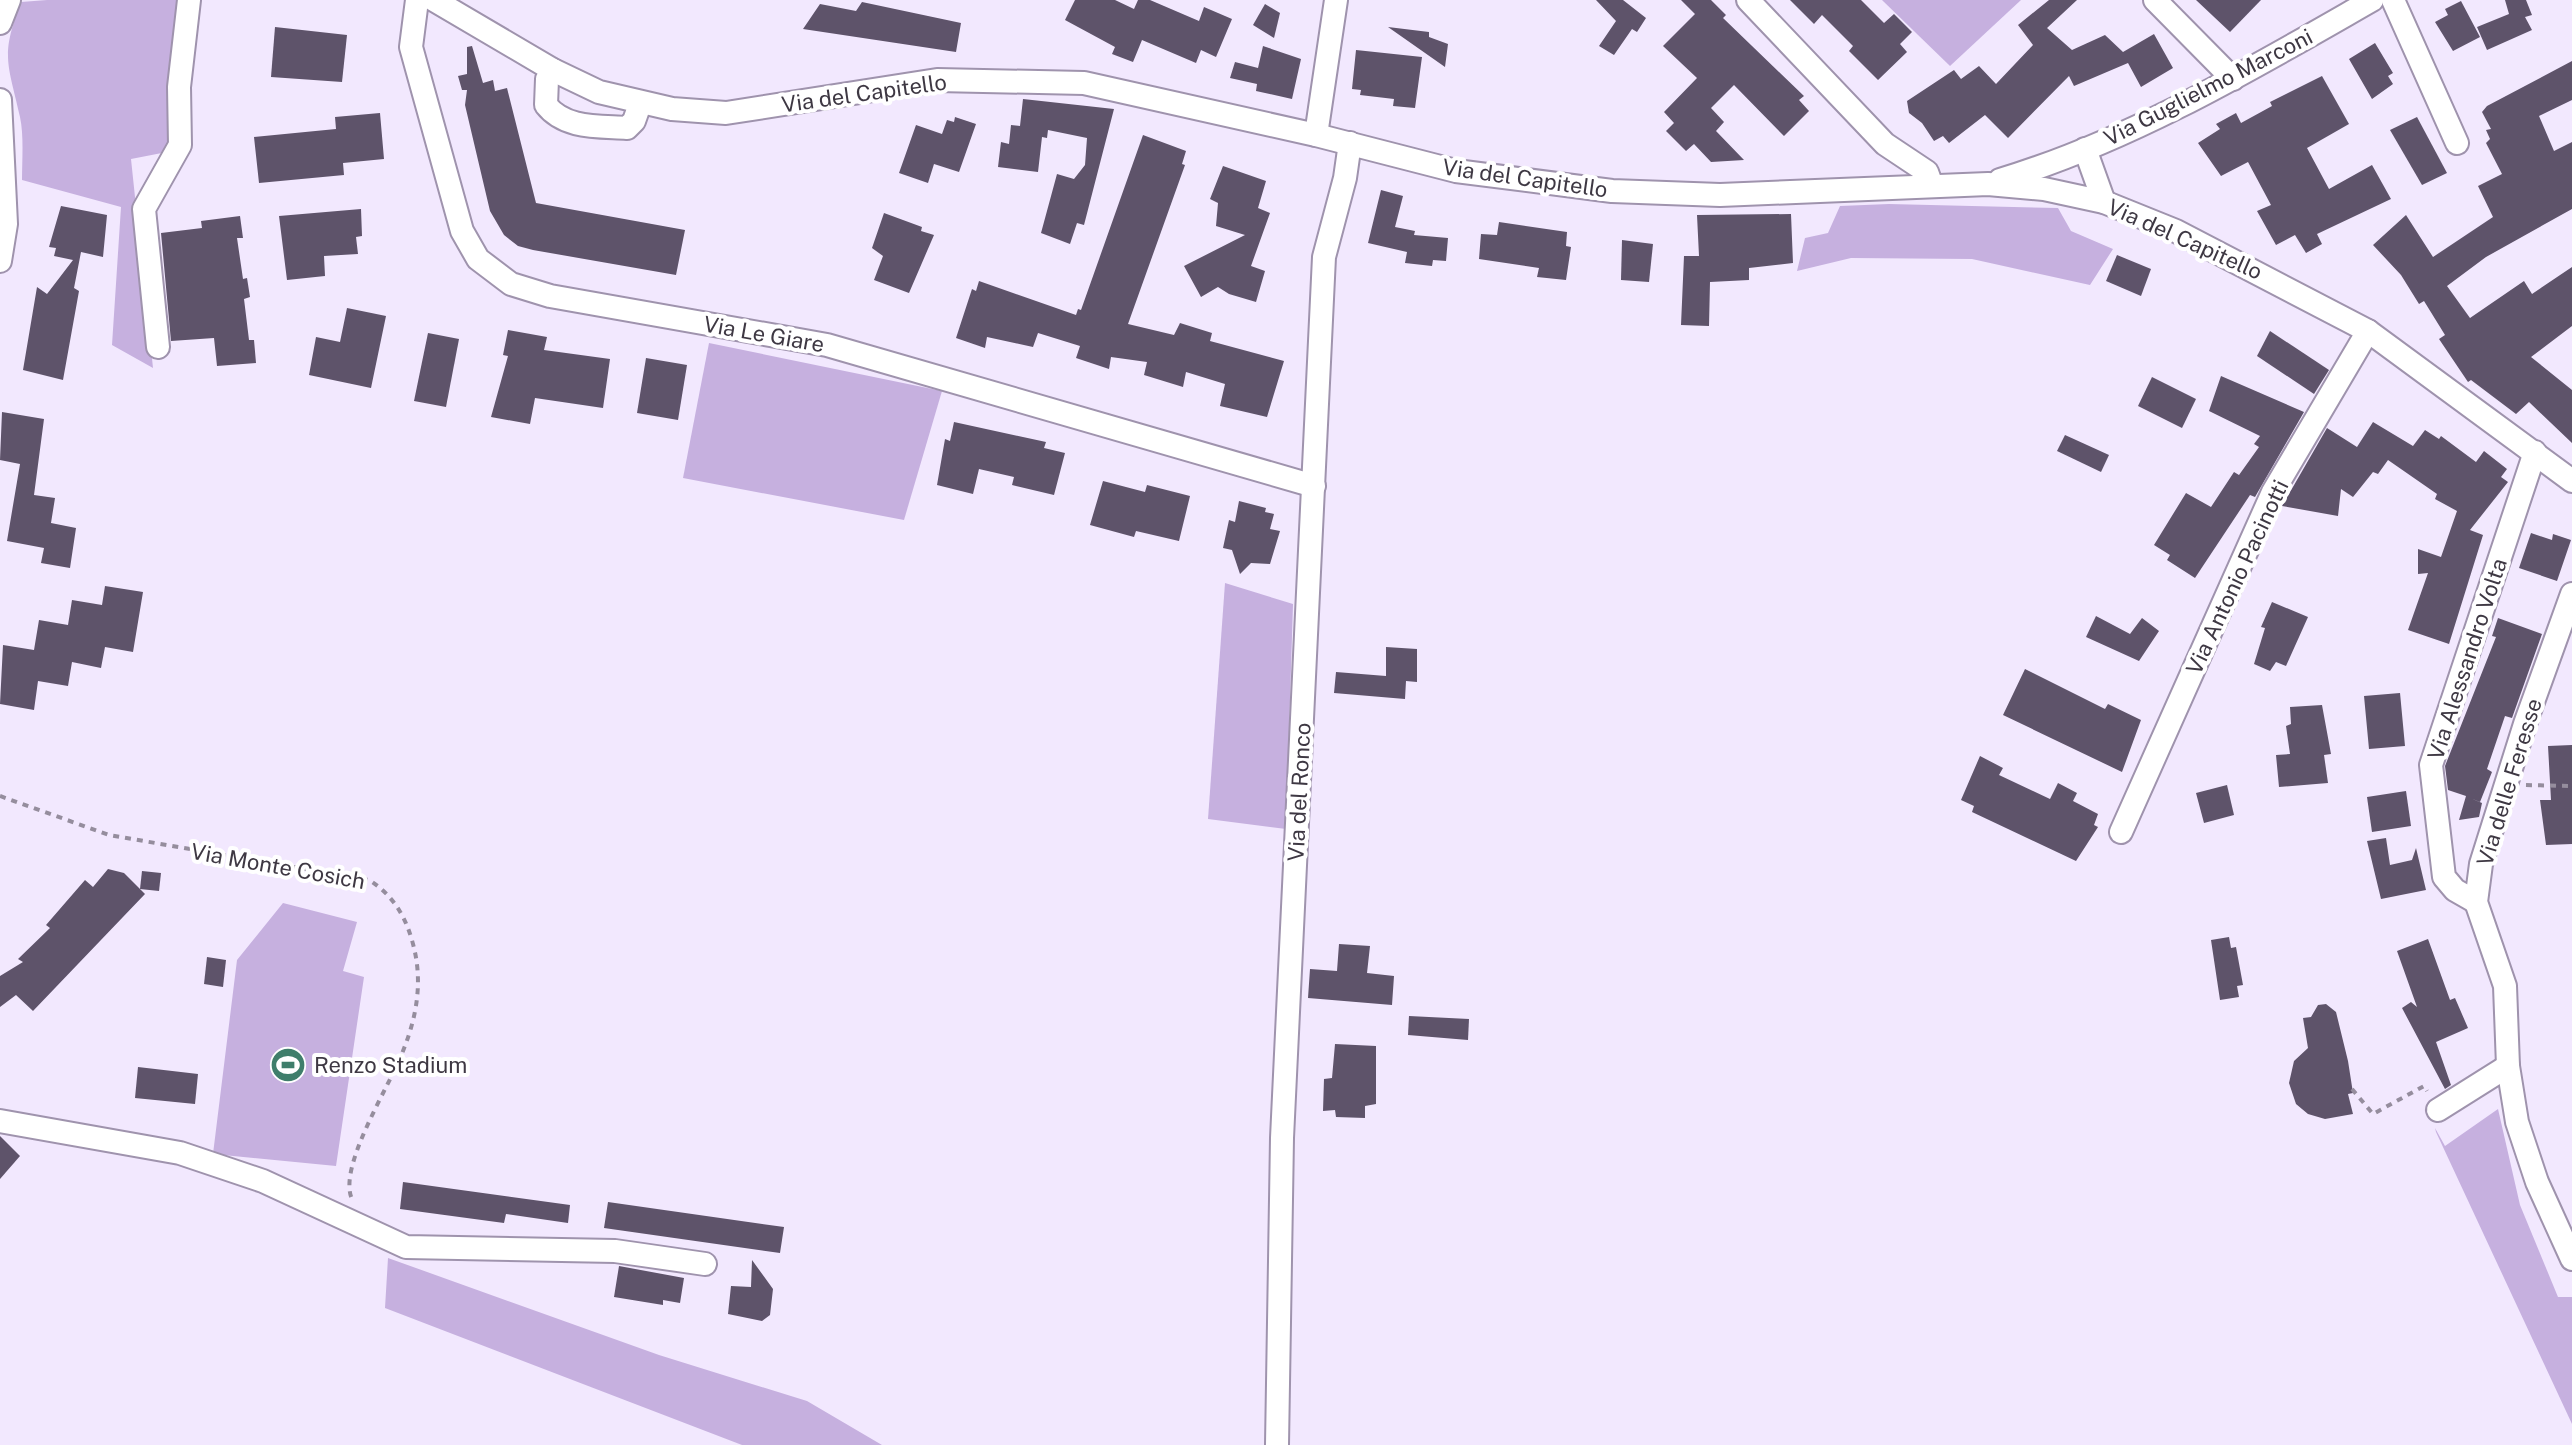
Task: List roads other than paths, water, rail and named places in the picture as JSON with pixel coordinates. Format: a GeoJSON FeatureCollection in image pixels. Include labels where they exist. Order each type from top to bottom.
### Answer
{"type":"FeatureCollection","features":[{"type":"Feature","properties":{"kind":"street"},"geometry":{"type":"LineString","coordinates":[[0,23],[9,0]]}},
{"type":"Feature","properties":{"kind":"street"},"geometry":{"type":"LineString","coordinates":[[158,347],[144,209],[180,145],[179,87],[189,0]]}},
{"type":"Feature","properties":{"kind":"street","name":"Via Le Giare"},"geometry":{"type":"LineString","coordinates":[[417,0],[411,47],[462,231],[478,259],[511,284],[550,296],[827,345],[1314,486]]}},
{"type":"Feature","properties":{"kind":"street","name":"Via del Capitello"},"geometry":{"type":"LineString","coordinates":[[434,0],[553,70],[599,92],[640,104],[726,113],[937,80],[1084,83],[1350,143],[1456,171],[1612,191],[1720,195],[1988,184],[2044,189],[2104,202],[2228,256],[2368,331],[2572,481]]}},
{"type":"Feature","properties":{"kind":"street"},"geometry":{"type":"LineString","coordinates":[[1316,135],[1336,0]]}},
{"type":"Feature","properties":{"kind":"street"},"geometry":{"type":"LineString","coordinates":[[1748,0],[1885,144],[1927,172],[1932,186]]}},
{"type":"Feature","properties":{"kind":"street"},"geometry":{"type":"LineString","coordinates":[[2155,0],[2233,79]]}},
{"type":"Feature","properties":{"kind":"street","name":"Via Guglielmo Marconi"},"geometry":{"type":"LineString","coordinates":[[1988,184],[2037,170],[2233,79],[2372,0]]}},
{"type":"Feature","properties":{"kind":"street"},"geometry":{"type":"LineString","coordinates":[[2393,0],[2457,143]]}},
{"type":"Feature","properties":{"kind":"street"},"geometry":{"type":"LineString","coordinates":[[553,70],[547,79],[546,105],[555,116],[573,123],[627,128],[634,121],[640,104]]}},
{"type":"Feature","properties":{"kind":"street"},"geometry":{"type":"LineString","coordinates":[[0,100],[6,224],[0,261]]}},
{"type":"Feature","properties":{"kind":"street","name":"Via del Ronco"},"geometry":{"type":"LineString","coordinates":[[1277,1445],[1283,1122],[1324,257],[1345,178],[1350,143]]}},
{"type":"Feature","properties":{"kind":"street"},"geometry":{"type":"LineString","coordinates":[[1882,187],[1885,144]]}},
{"type":"Feature","properties":{"kind":"street","name":"Via Guglielmo Marconi"},"geometry":{"type":"LineString","coordinates":[[2085,149],[2104,202]]}},
{"type":"Feature","properties":{"kind":"street","name":"Via Antonio Pacinotti"},"geometry":{"type":"LineString","coordinates":[[2121,832],[2273,492],[2368,331]]}},
{"type":"Feature","properties":{"kind":"street","name":"Via Alessandro Volta"},"geometry":{"type":"LineString","coordinates":[[2476,902],[2455,890],[2444,877],[2431,765],[2535,452]]}},
{"type":"Feature","properties":{"kind":"street","name":"Via delle Feresse"},"geometry":{"type":"LineString","coordinates":[[2572,594],[2481,864],[2476,902],[2505,986],[2508,1066],[2517,1122],[2537,1182],[2572,1259]]}},
{"type":"Feature","properties":{"kind":"street"},"geometry":{"type":"LineString","coordinates":[[2438,1110],[2508,1066]]}},
{"type":"Feature","properties":{"kind":"street"},"geometry":{"type":"LineString","coordinates":[[0,1121],[180,1153],[263,1181],[406,1247],[615,1251],[705,1264]]}},
{"type":"Feature","properties":{"kind":"place","name":"Renzo Stadium"},"geometry":{"type":"Point","coordinates":[288,1065]}}]}
